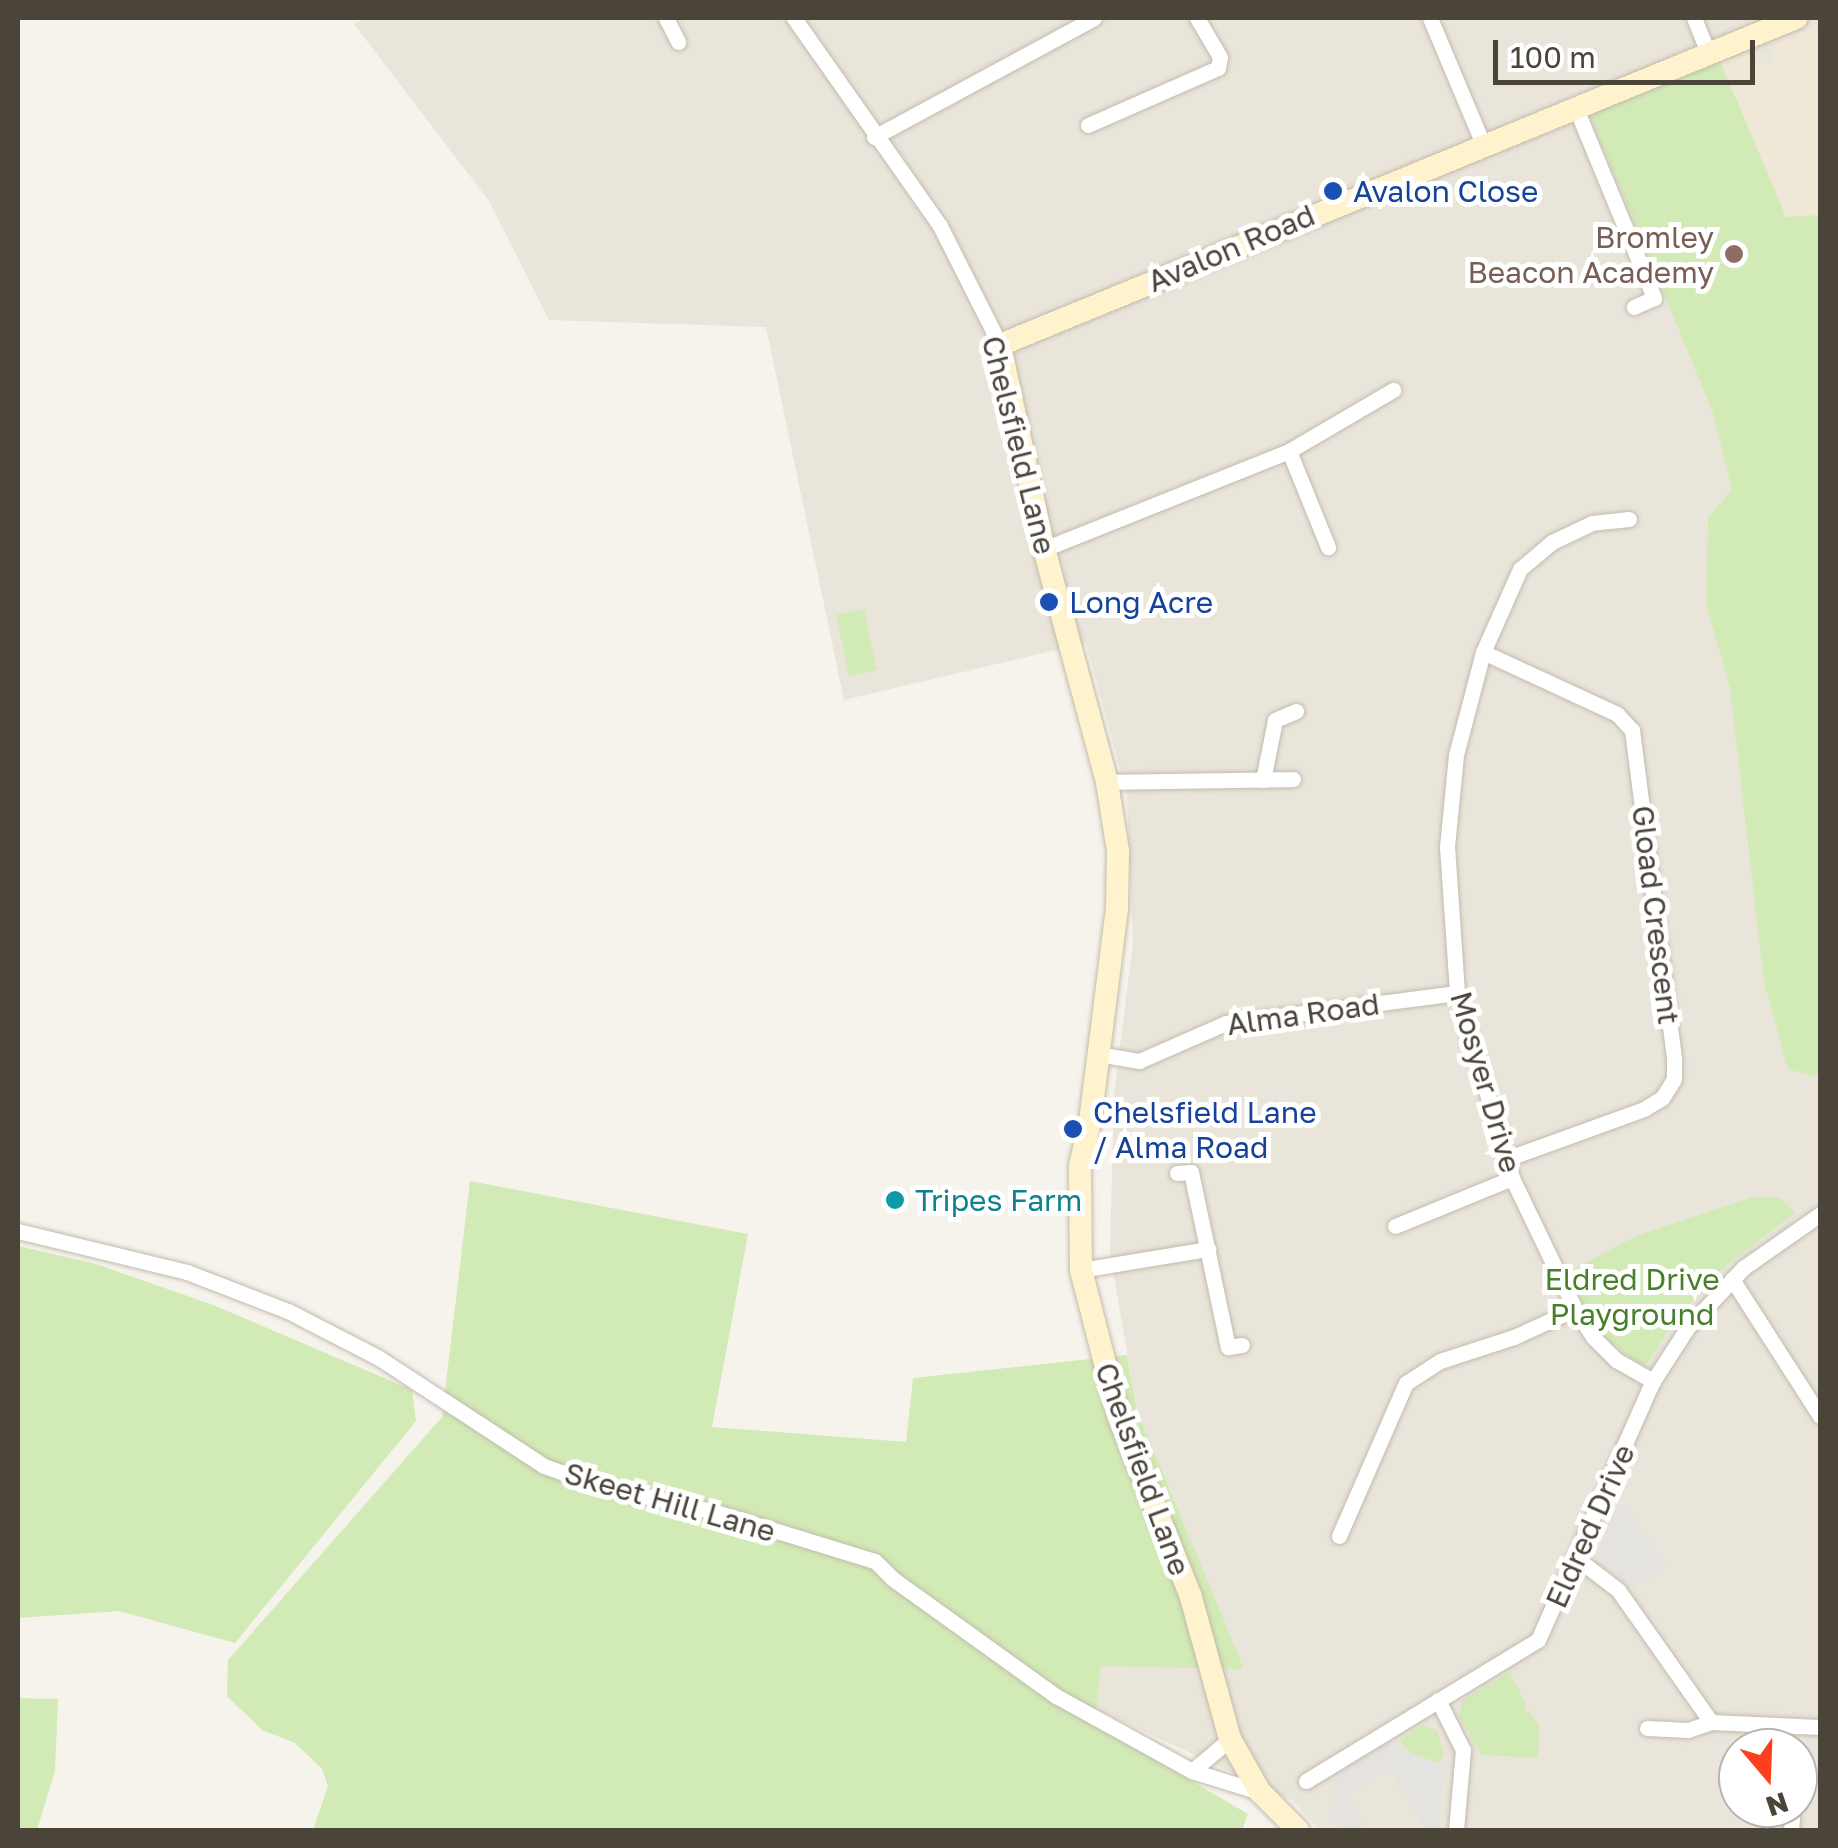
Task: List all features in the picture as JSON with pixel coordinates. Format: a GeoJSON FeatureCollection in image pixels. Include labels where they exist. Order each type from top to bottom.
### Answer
{"type":"FeatureCollection","features":[{"type":"Feature","properties":{"kind":"street"},"geometry":{"type":"LineString","coordinates":[[666,18],[678,42]]}},
{"type":"Feature","properties":{"kind":"street","name":"Chelsfield Lane"},"geometry":{"type":"LineString","coordinates":[[794,18],[940,226],[1000,345],[1044,549],[1107,782],[1118,850],[1117,909],[1080,1166],[1081,1270],[1119,1418],[1190,1597],[1230,1739],[1260,1792],[1298,1830]]}},
{"type":"Feature","properties":{"kind":"street"},"geometry":{"type":"LineString","coordinates":[[874,137],[1094,18]]}},
{"type":"Feature","properties":{"kind":"street"},"geometry":{"type":"LineString","coordinates":[[1088,125],[1218,68],[1220,58],[1198,18]]}},
{"type":"Feature","properties":{"kind":"street"},"geometry":{"type":"LineString","coordinates":[[1430,18],[1484,144]]}},
{"type":"Feature","properties":{"kind":"street"},"geometry":{"type":"LineString","coordinates":[[1694,18],[1707,50]]}},
{"type":"Feature","properties":{"kind":"street","name":"Avalon Road"},"geometry":{"type":"LineString","coordinates":[[1000,345],[1707,50],[1796,18]]}},
{"type":"Feature","properties":{"kind":"street"},"geometry":{"type":"LineString","coordinates":[[1575,106],[1654,298],[1634,307]]}},
{"type":"Feature","properties":{"kind":"street"},"geometry":{"type":"LineString","coordinates":[[1044,549],[1288,451],[1393,390]]}},
{"type":"Feature","properties":{"kind":"street"},"geometry":{"type":"LineString","coordinates":[[1288,451],[1328,547]]}},
{"type":"Feature","properties":{"kind":"street","name":"Mosyer Drive"},"geometry":{"type":"LineString","coordinates":[[1629,519],[1592,523],[1565,536],[1520,570],[1484,652],[1456,755],[1447,846],[1457,993],[1512,1178],[1575,1309],[1616,1360],[1654,1381]]}},
{"type":"Feature","properties":{"kind":"street","name":"Gload Crescent"},"geometry":{"type":"LineString","coordinates":[[1484,652],[1617,714],[1632,730],[1674,1060],[1674,1079],[1662,1098],[1644,1110],[1506,1159]]}},
{"type":"Feature","properties":{"kind":"street"},"geometry":{"type":"LineString","coordinates":[[1263,780],[1275,720],[1296,711]]}},
{"type":"Feature","properties":{"kind":"street"},"geometry":{"type":"LineString","coordinates":[[1107,782],[1293,779]]}},
{"type":"Feature","properties":{"kind":"street","name":"Alma Road"},"geometry":{"type":"LineString","coordinates":[[1098,1054],[1139,1062],[1226,1023],[1457,993]]}},
{"type":"Feature","properties":{"kind":"street"},"geometry":{"type":"LineString","coordinates":[[1177,1173],[1190,1172],[1228,1347],[1242,1345]]}},
{"type":"Feature","properties":{"kind":"street"},"geometry":{"type":"LineString","coordinates":[[1396,1226],[1512,1178]]}},
{"type":"Feature","properties":{"kind":"street","name":"Eldred Drive"},"geometry":{"type":"LineString","coordinates":[[1306,1781],[1538,1640],[1654,1381],[1688,1327],[1732,1279],[1820,1214]]}},
{"type":"Feature","properties":{"kind":"street","name":"Skeet Hill Lane"},"geometry":{"type":"LineString","coordinates":[[18,1231],[187,1272],[288,1311],[379,1358],[544,1466],[600,1486],[712,1511],[874,1561],[893,1579],[1056,1696],[1192,1770],[1260,1792]]}},
{"type":"Feature","properties":{"kind":"street"},"geometry":{"type":"LineString","coordinates":[[1081,1270],[1208,1250]]}},
{"type":"Feature","properties":{"kind":"street"},"geometry":{"type":"LineString","coordinates":[[1732,1279],[1820,1416]]}},
{"type":"Feature","properties":{"kind":"street"},"geometry":{"type":"LineString","coordinates":[[1339,1536],[1406,1383],[1440,1361],[1514,1337],[1575,1309]]}},
{"type":"Feature","properties":{"kind":"street"},"geometry":{"type":"LineString","coordinates":[[1574,1557],[1618,1590],[1711,1722]]}},
{"type":"Feature","properties":{"kind":"street"},"geometry":{"type":"LineString","coordinates":[[1438,1700],[1463,1750],[1456,1830]]}},
{"type":"Feature","properties":{"kind":"street"},"geometry":{"type":"LineString","coordinates":[[1647,1728],[1688,1730],[1711,1722],[1820,1727]]}},
{"type":"Feature","properties":{"kind":"street"},"geometry":{"type":"LineString","coordinates":[[1192,1770],[1230,1739]]}},
{"type":"Feature","properties":{"kind":"shaded area"},"geometry":{"type":"Polygon","coordinates":[[[364,18],[1820,18],[1820,1830],[1319,1830],[1293,1801],[1096,1709],[1101,1666],[1243,1668],[1137,1410],[1110,1253],[1114,1094],[1133,942],[1127,795],[1086,643],[844,700],[766,327],[549,320],[489,201],[354,24],[364,18]]]}},
{"type":"Feature","properties":{"kind":"shaded area","name":"Bromley Beacon Academy"},"geometry":{"type":"Polygon","coordinates":[[[1820,27],[1820,395],[1589,112],[1745,51],[1760,66],[1774,62],[1775,39],[1820,27]]]}},
{"type":"Feature","properties":{"kind":"shaded area"},"geometry":{"type":"Polygon","coordinates":[[[1625,1503],[1667,1566],[1631,1590],[1598,1554],[1614,1510],[1625,1503]]]}},
{"type":"Feature","properties":{"kind":"shaded area"},"geometry":{"type":"Polygon","coordinates":[[[1385,1745],[1442,1764],[1439,1830],[1426,1830],[1389,1769],[1348,1793],[1365,1825],[1357,1830],[1340,1830],[1327,1810],[1339,1801],[1333,1790],[1337,1774],[1385,1745]]]}},
{"type":"Feature","properties":{"kind":"green space"},"geometry":{"type":"Polygon","coordinates":[[[1720,61],[1786,217],[1820,215],[1820,1070],[1815,1077],[1788,1069],[1764,982],[1730,688],[1706,604],[1708,518],[1732,490],[1712,410],[1589,112],[1720,61]]]}},
{"type":"Feature","properties":{"kind":"green space"},"geometry":{"type":"Polygon","coordinates":[[[864,609],[877,670],[849,676],[836,615],[864,609]]]}},
{"type":"Feature","properties":{"kind":"green space"},"geometry":{"type":"Polygon","coordinates":[[[470,1181],[748,1234],[712,1427],[906,1442],[913,1378],[1127,1355],[1137,1410],[1244,1669],[1101,1666],[1096,1709],[1099,1727],[1248,1814],[1242,1830],[313,1830],[328,1786],[322,1769],[295,1743],[262,1730],[227,1696],[228,1660],[442,1417],[470,1181]]]}},
{"type":"Feature","properties":{"kind":"green space","name":"Eldred Drive Playground"},"geometry":{"type":"Polygon","coordinates":[[[1752,1197],[1780,1197],[1795,1213],[1730,1262],[1675,1320],[1644,1368],[1593,1328],[1563,1275],[1636,1236],[1752,1197]]]}},
{"type":"Feature","properties":{"kind":"green space"},"geometry":{"type":"Polygon","coordinates":[[[18,1246],[96,1264],[216,1306],[412,1390],[416,1421],[235,1643],[119,1611],[18,1618],[18,1246]]]}},
{"type":"Feature","properties":{"kind":"green space"},"geometry":{"type":"Polygon","coordinates":[[[1510,1672],[1527,1706],[1523,1713],[1529,1710],[1539,1725],[1538,1758],[1482,1755],[1459,1716],[1462,1701],[1510,1672]]]}},
{"type":"Feature","properties":{"kind":"green space"},"geometry":{"type":"Polygon","coordinates":[[[18,1698],[58,1699],[55,1771],[37,1830],[18,1830],[18,1698]]]}},
{"type":"Feature","properties":{"kind":"green space"},"geometry":{"type":"Polygon","coordinates":[[[1421,1726],[1437,1730],[1444,1756],[1437,1763],[1409,1752],[1400,1741],[1421,1726]]]}},
{"type":"Feature","properties":{"kind":"place","name":"Avalon Close"},"geometry":{"type":"Point","coordinates":[1333,191]}},
{"type":"Feature","properties":{"kind":"place","name":"Bromley Beacon Academy"},"geometry":{"type":"Point","coordinates":[1734,254]}},
{"type":"Feature","properties":{"kind":"place","name":"Long Acre"},"geometry":{"type":"Point","coordinates":[1049,602]}},
{"type":"Feature","properties":{"kind":"place","name":"Chelsfield Lane / Alma Road"},"geometry":{"type":"Point","coordinates":[1073,1129]}},
{"type":"Feature","properties":{"kind":"place","name":"Tripes Farm"},"geometry":{"type":"Point","coordinates":[895,1200]}}]}
